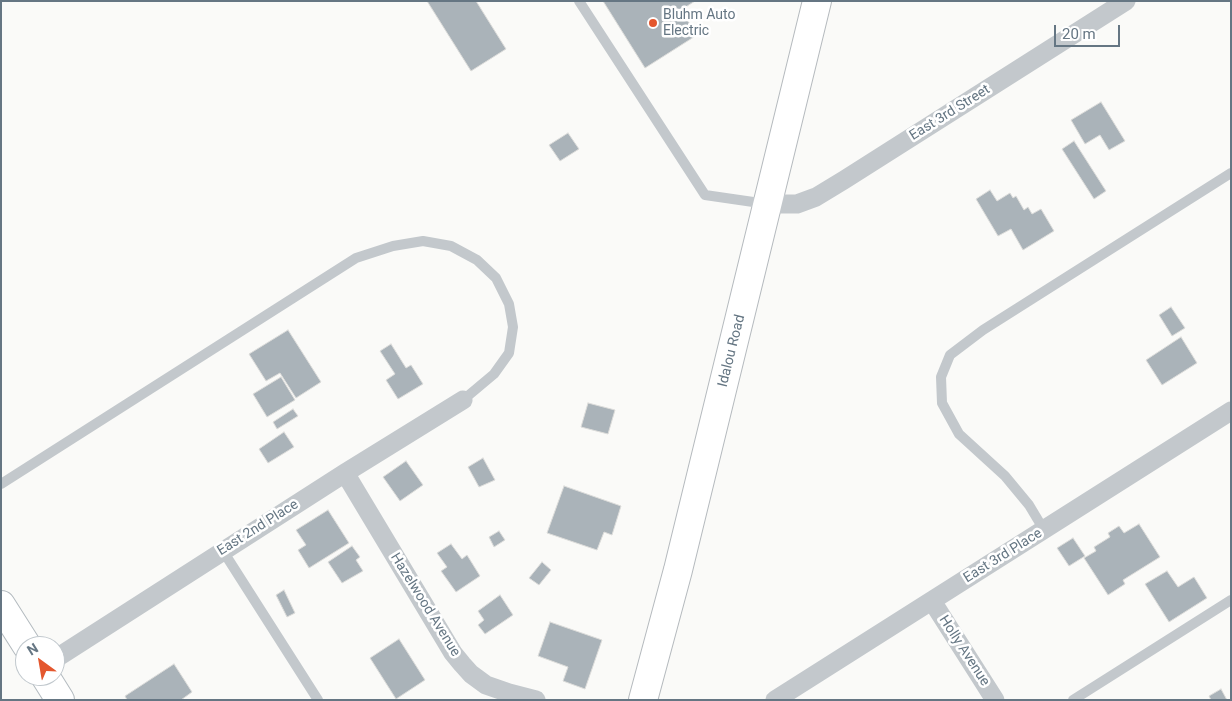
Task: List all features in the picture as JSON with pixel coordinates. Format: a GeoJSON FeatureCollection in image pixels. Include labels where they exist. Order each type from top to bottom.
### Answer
{"type":"FeatureCollection","features":[{"type":"Feature","properties":{"kind":"main road","name":"Idalou Road"},"geometry":{"type":"LineString","coordinates":[[643,700],[678,570],[818,1]]}},
{"type":"Feature","properties":{"kind":"main road"},"geometry":{"type":"LineString","coordinates":[[1,606],[20,636]]}},
{"type":"Feature","properties":{"kind":"main road"},"geometry":{"type":"LineString","coordinates":[[51,686],[60,700]]}},
{"type":"Feature","properties":{"kind":"street","name":"East 3rd Street"},"geometry":{"type":"LineString","coordinates":[[768,204],[797,204],[816,196],[1126,1]]}},
{"type":"Feature","properties":{"kind":"street","name":"East 2nd Place"},"geometry":{"type":"LineString","coordinates":[[65,652],[463,400]]}},
{"type":"Feature","properties":{"kind":"street","name":"East 3rd Place"},"geometry":{"type":"LineString","coordinates":[[776,700],[1231,411]]}},
{"type":"Feature","properties":{"kind":"street","name":"Hazelwood Avenue"},"geometry":{"type":"LineString","coordinates":[[345,473],[454,653],[471,674],[499,695],[536,700]]}},
{"type":"Feature","properties":{"kind":"street","name":"Holly Avenue"},"geometry":{"type":"LineString","coordinates":[[932,602],[995,700]]}},
{"type":"Feature","properties":{"kind":"lane"},"geometry":{"type":"LineString","coordinates":[[579,1],[705,196],[768,204]]}},
{"type":"Feature","properties":{"kind":"lane"},"geometry":{"type":"LineString","coordinates":[[1044,530],[1028,505],[1005,476],[959,434],[942,403],[941,377],[950,355],[983,330],[1231,173]]}},
{"type":"Feature","properties":{"kind":"lane"},"geometry":{"type":"LineString","coordinates":[[1,484],[356,258],[393,246],[423,241],[451,246],[477,260],[496,278],[508,304],[513,327],[510,353],[494,374],[463,400]]}},
{"type":"Feature","properties":{"kind":"lane"},"geometry":{"type":"LineString","coordinates":[[223,551],[318,700]]}},
{"type":"Feature","properties":{"kind":"lane"},"geometry":{"type":"LineString","coordinates":[[1073,700],[1231,600]]}},
{"type":"Feature","properties":{"kind":"building"},"geometry":{"type":"Polygon","coordinates":[[[427,1],[476,1],[506,49],[471,71],[427,1]]]}},
{"type":"Feature","properties":{"kind":"building","name":"Bluhm Auto Electric"},"geometry":{"type":"Polygon","coordinates":[[[603,1],[695,1],[681,10],[697,35],[645,68],[603,1]]]}},
{"type":"Feature","properties":{"kind":"building"},"geometry":{"type":"Polygon","coordinates":[[[1101,102],[1125,141],[1109,150],[1100,135],[1085,144],[1071,120],[1101,102]]]}},
{"type":"Feature","properties":{"kind":"building"},"geometry":{"type":"Polygon","coordinates":[[[568,133],[579,149],[560,161],[549,145],[568,133]]]}},
{"type":"Feature","properties":{"kind":"building"},"geometry":{"type":"Polygon","coordinates":[[[1074,141],[1106,191],[1094,199],[1062,149],[1074,141]]]}},
{"type":"Feature","properties":{"kind":"building"},"geometry":{"type":"Polygon","coordinates":[[[990,190],[997,201],[1010,193],[1013,198],[1016,196],[1024,210],[1028,207],[1032,214],[1041,209],[1054,231],[1023,250],[1011,229],[998,236],[976,199],[990,190]]]}},
{"type":"Feature","properties":{"kind":"building"},"geometry":{"type":"Polygon","coordinates":[[[1171,307],[1185,328],[1172,336],[1159,315],[1171,307]]]}},
{"type":"Feature","properties":{"kind":"building"},"geometry":{"type":"Polygon","coordinates":[[[288,330],[321,382],[296,398],[280,373],[266,381],[249,354],[288,330]]]}},
{"type":"Feature","properties":{"kind":"building"},"geometry":{"type":"Polygon","coordinates":[[[1181,337],[1197,363],[1162,385],[1146,360],[1181,337]]]}},
{"type":"Feature","properties":{"kind":"building"},"geometry":{"type":"Polygon","coordinates":[[[391,344],[406,368],[411,365],[423,384],[398,399],[386,380],[395,374],[380,351],[391,344]]]}},
{"type":"Feature","properties":{"kind":"building"},"geometry":{"type":"Polygon","coordinates":[[[281,377],[295,400],[267,417],[253,394],[281,377]]]}},
{"type":"Feature","properties":{"kind":"building"},"geometry":{"type":"Polygon","coordinates":[[[588,403],[615,410],[608,434],[581,427],[588,403]]]}},
{"type":"Feature","properties":{"kind":"building"},"geometry":{"type":"Polygon","coordinates":[[[293,409],[298,416],[277,429],[273,422],[293,409]]]}},
{"type":"Feature","properties":{"kind":"building"},"geometry":{"type":"Polygon","coordinates":[[[284,432],[294,447],[268,463],[259,449],[284,432]]]}},
{"type":"Feature","properties":{"kind":"building"},"geometry":{"type":"Polygon","coordinates":[[[483,458],[495,480],[479,487],[468,467],[483,458]]]}},
{"type":"Feature","properties":{"kind":"building"},"geometry":{"type":"Polygon","coordinates":[[[406,461],[423,485],[400,501],[383,477],[406,461]]]}},
{"type":"Feature","properties":{"kind":"building"},"geometry":{"type":"Polygon","coordinates":[[[564,486],[621,506],[612,535],[604,532],[597,550],[547,533],[564,486]]]}},
{"type":"Feature","properties":{"kind":"building"},"geometry":{"type":"Polygon","coordinates":[[[328,510],[349,543],[309,568],[298,550],[306,545],[296,530],[328,510]]]}},
{"type":"Feature","properties":{"kind":"building"},"geometry":{"type":"Polygon","coordinates":[[[1139,524],[1160,557],[1123,580],[1125,584],[1108,595],[1084,558],[1096,551],[1094,547],[1110,537],[1108,533],[1119,526],[1124,533],[1139,524]]]}},
{"type":"Feature","properties":{"kind":"building"},"geometry":{"type":"Polygon","coordinates":[[[499,531],[505,540],[494,547],[489,537],[499,531]]]}},
{"type":"Feature","properties":{"kind":"building"},"geometry":{"type":"Polygon","coordinates":[[[1073,538],[1085,556],[1069,566],[1057,548],[1073,538]]]}},
{"type":"Feature","properties":{"kind":"building"},"geometry":{"type":"Polygon","coordinates":[[[451,544],[462,559],[467,555],[480,576],[456,592],[441,571],[447,567],[437,553],[451,544]]]}},
{"type":"Feature","properties":{"kind":"building"},"geometry":{"type":"Polygon","coordinates":[[[352,546],[360,557],[356,560],[363,571],[342,583],[328,562],[352,546]]]}},
{"type":"Feature","properties":{"kind":"building"},"geometry":{"type":"Polygon","coordinates":[[[542,562],[551,570],[539,585],[529,578],[542,562]]]}},
{"type":"Feature","properties":{"kind":"building"},"geometry":{"type":"Polygon","coordinates":[[[1167,571],[1178,587],[1194,577],[1207,598],[1169,622],[1145,584],[1167,571]]]}},
{"type":"Feature","properties":{"kind":"building"},"geometry":{"type":"Polygon","coordinates":[[[284,590],[295,613],[287,617],[276,595],[284,590]]]}},
{"type":"Feature","properties":{"kind":"building"},"geometry":{"type":"Polygon","coordinates":[[[500,595],[513,615],[485,634],[478,625],[484,620],[478,611],[500,595]]]}},
{"type":"Feature","properties":{"kind":"building"},"geometry":{"type":"Polygon","coordinates":[[[550,622],[602,640],[585,689],[563,681],[568,667],[538,656],[550,622]]]}},
{"type":"Feature","properties":{"kind":"building"},"geometry":{"type":"Polygon","coordinates":[[[399,639],[425,680],[396,699],[370,658],[399,639]]]}},
{"type":"Feature","properties":{"kind":"building"},"geometry":{"type":"Polygon","coordinates":[[[174,664],[192,692],[181,700],[127,700],[125,696],[174,664]]]}},
{"type":"Feature","properties":{"kind":"building"},"geometry":{"type":"Polygon","coordinates":[[[1221,689],[1227,700],[1211,700],[1209,696],[1221,689]]]}},
{"type":"Feature","properties":{"kind":"place","name":"Bluhm Auto Electric"},"geometry":{"type":"Point","coordinates":[653,23]}}]}
